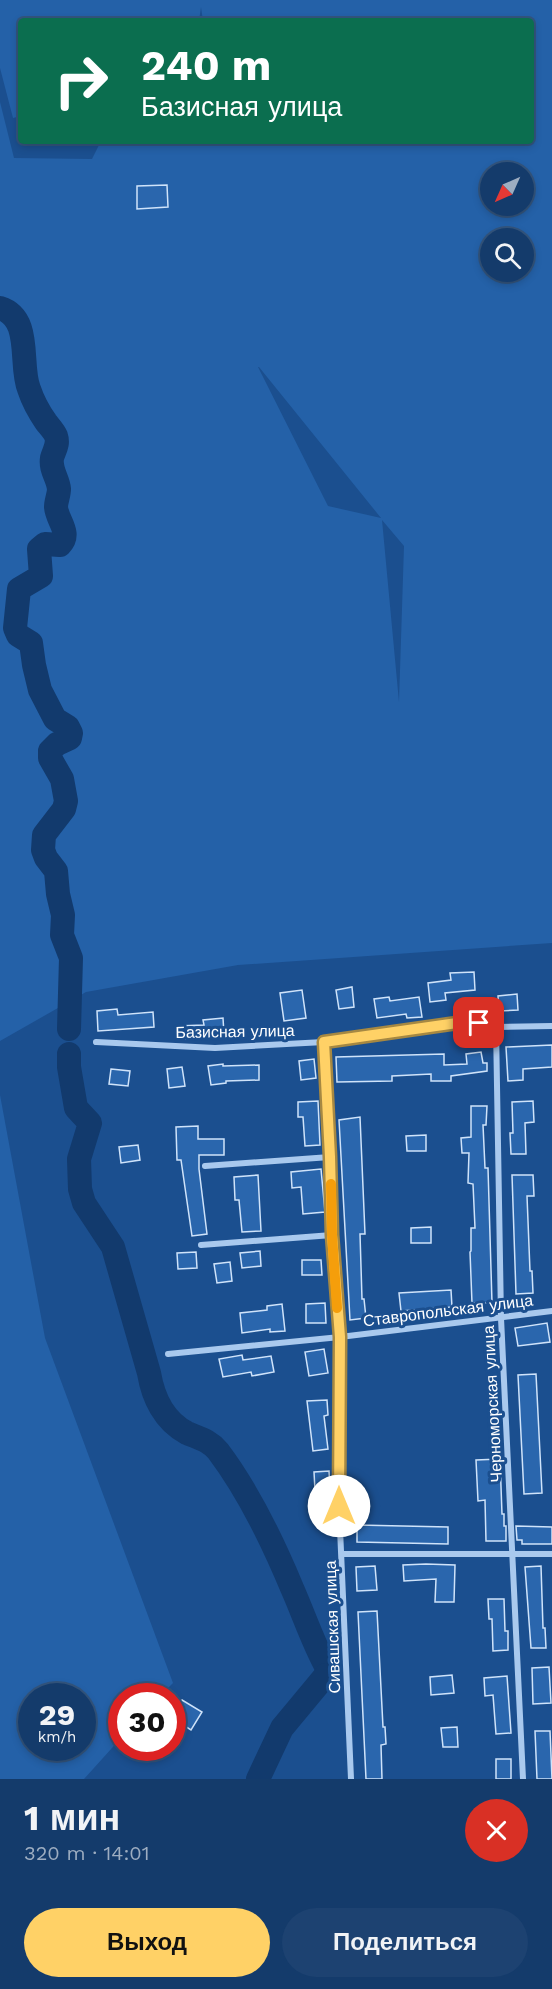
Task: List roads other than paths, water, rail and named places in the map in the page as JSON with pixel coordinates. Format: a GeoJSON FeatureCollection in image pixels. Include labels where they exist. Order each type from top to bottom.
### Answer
{"type":"FeatureCollection","features":[{"type":"Feature","properties":{"kind":"street","name":"Базисная улица"},"geometry":{"type":"LineString","coordinates":[[96,1042],[215,1048],[324,1042],[457,1023],[479,1023],[496,1027],[552,1026]]}},
{"type":"Feature","properties":{"kind":"street","name":"Черноморская улица"},"geometry":{"type":"LineString","coordinates":[[496,1027],[501,1318],[523,1779]]}},
{"type":"Feature","properties":{"kind":"street","name":"Сивашская улица"},"geometry":{"type":"LineString","coordinates":[[324,1042],[332,1235],[340,1337],[339,1506],[351,1779]]}},
{"type":"Feature","properties":{"kind":"street"},"geometry":{"type":"LineString","coordinates":[[205,1166],[330,1157]]}},
{"type":"Feature","properties":{"kind":"street"},"geometry":{"type":"LineString","coordinates":[[201,1245],[332,1235]]}},
{"type":"Feature","properties":{"kind":"street","name":"Ставропольская улица"},"geometry":{"type":"LineString","coordinates":[[168,1354],[340,1337],[552,1311]]}},
{"type":"Feature","properties":{"kind":"street"},"geometry":{"type":"LineString","coordinates":[[342,1554],[552,1554]]}},
{"type":"Feature","properties":{"kind":"waterway"},"geometry":{"type":"LineString","coordinates":[[0,308],[10,313],[17,322],[23,343],[26,379],[32,398],[57,439],[52,462],[59,489],[56,507],[65,536],[60,545],[45,544],[39,549],[41,576],[19,589],[15,628],[18,635],[31,643],[40,690],[55,719],[68,727],[71,733],[70,738],[57,744],[50,751],[50,758],[62,779],[66,801],[64,809],[44,835],[43,850],[56,871],[63,915],[62,935],[71,958],[69,1029]]}},
{"type":"Feature","properties":{"kind":"waterway"},"geometry":{"type":"LineString","coordinates":[[69,1054],[76,1108],[90,1123],[79,1159],[80,1189],[84,1203],[113,1247],[157,1399],[166,1415],[179,1428],[215,1447],[240,1483],[276,1552],[327,1668]]}},
{"type":"Feature","properties":{"kind":"waterway"},"geometry":{"type":"LineString","coordinates":[[258,1779],[282,1728],[326,1675]]}}]}
